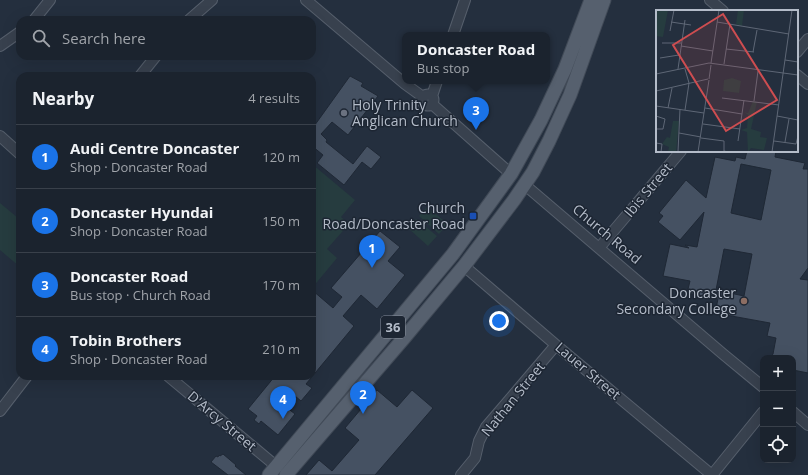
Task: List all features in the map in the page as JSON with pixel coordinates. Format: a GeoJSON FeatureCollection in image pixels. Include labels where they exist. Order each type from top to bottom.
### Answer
{"type":"FeatureCollection","features":[{"type":"Feature","properties":{"kind":"main road","name":"36"},"geometry":{"type":"LineString","coordinates":[[277,472],[452,254],[511,174],[541,120],[565,69],[591,0]]}},
{"type":"Feature","properties":{"kind":"main road","name":"36"},"geometry":{"type":"LineString","coordinates":[[277,472],[404,338],[464,266],[525,185],[549,141],[570,94],[604,0]]}},
{"type":"Feature","properties":{"kind":"main road","name":"Church Road"},"geometry":{"type":"LineString","coordinates":[[511,174],[525,185]]}},
{"type":"Feature","properties":{"kind":"main road"},"geometry":{"type":"LineString","coordinates":[[392,327],[404,338]]}},
{"type":"Feature","properties":{"kind":"street"},"geometry":{"type":"LineString","coordinates":[[37,16],[50,0]]}},
{"type":"Feature","properties":{"kind":"street"},"geometry":{"type":"LineString","coordinates":[[194,16],[212,0]]}},
{"type":"Feature","properties":{"kind":"street","name":"Church Road"},"geometry":{"type":"LineString","coordinates":[[306,0],[402,81]]}},
{"type":"Feature","properties":{"kind":"street"},"geometry":{"type":"LineString","coordinates":[[454,32],[465,0]]}},
{"type":"Feature","properties":{"kind":"street"},"geometry":{"type":"LineString","coordinates":[[713,1],[722,10]]}},
{"type":"Feature","properties":{"kind":"street"},"geometry":{"type":"LineString","coordinates":[[0,46],[16,35]]}},
{"type":"Feature","properties":{"kind":"street"},"geometry":{"type":"LineString","coordinates":[[798,51],[808,39]]}},
{"type":"Feature","properties":{"kind":"street"},"geometry":{"type":"LineString","coordinates":[[143,72],[153,60]]}},
{"type":"Feature","properties":{"kind":"street"},"geometry":{"type":"LineString","coordinates":[[798,75],[808,84]]}},
{"type":"Feature","properties":{"kind":"street","name":"Church Road"},"geometry":{"type":"LineString","coordinates":[[405,84],[429,99],[511,174]]}},
{"type":"Feature","properties":{"kind":"street"},"geometry":{"type":"LineString","coordinates":[[429,99],[436,84]]}},
{"type":"Feature","properties":{"kind":"street"},"geometry":{"type":"LineString","coordinates":[[0,136],[16,150]]}},
{"type":"Feature","properties":{"kind":"street","name":"Ibis Street"},"geometry":{"type":"LineString","coordinates":[[599,248],[680,152]]}},
{"type":"Feature","properties":{"kind":"street","name":"Church Road"},"geometry":{"type":"LineString","coordinates":[[525,185],[760,385]]}},
{"type":"Feature","properties":{"kind":"street","name":"Lauer Street"},"geometry":{"type":"LineString","coordinates":[[464,266],[712,475]]}},
{"type":"Feature","properties":{"kind":"street","name":"Nathan Street"},"geometry":{"type":"LineString","coordinates":[[461,475],[475,458],[479,441],[486,427],[556,345]]}},
{"type":"Feature","properties":{"kind":"street"},"geometry":{"type":"LineString","coordinates":[[0,411],[24,380]]}},
{"type":"Feature","properties":{"kind":"street","name":"D'Arcy Street"},"geometry":{"type":"LineString","coordinates":[[173,380],[277,472]]}},
{"type":"Feature","properties":{"kind":"street"},"geometry":{"type":"LineString","coordinates":[[796,415],[808,425]]}},
{"type":"Feature","properties":{"kind":"street"},"geometry":{"type":"LineString","coordinates":[[712,475],[760,416]]}},
{"type":"Feature","properties":{"kind":"green space"},"geometry":{"type":"Polygon","coordinates":[[[316,167],[355,200],[341,217],[349,224],[327,249],[337,258],[316,283],[316,167]]]}},
{"type":"Feature","properties":{"kind":"green space"},"geometry":{"type":"Polygon","coordinates":[[[0,203],[16,216],[16,264],[0,250],[0,203]]]}},
{"type":"Feature","properties":{"kind":"green space"},"geometry":{"type":"Polygon","coordinates":[[[427,207],[448,224],[439,234],[419,216],[427,207]]]}},
{"type":"Feature","properties":{"kind":"green space"},"geometry":{"type":"Polygon","coordinates":[[[416,219],[437,236],[428,246],[408,228],[416,219]]]}},
{"type":"Feature","properties":{"kind":"building"},"geometry":{"type":"Polygon","coordinates":[[[350,76],[363,83],[361,86],[378,96],[348,135],[332,122],[321,134],[327,140],[326,142],[353,164],[367,146],[381,157],[371,169],[362,162],[344,185],[317,163],[323,155],[316,149],[316,123],[350,76]]]}},
{"type":"Feature","properties":{"kind":"building","name":"Doncaster Secondary College"},"geometry":{"type":"Polygon","coordinates":[[[747,152],[776,152],[775,157],[805,163],[803,169],[808,169],[808,268],[800,279],[808,280],[808,373],[796,371],[796,355],[772,355],[776,338],[767,336],[770,323],[715,313],[718,299],[687,293],[690,281],[663,276],[670,244],[689,248],[685,245],[697,247],[704,212],[680,240],[658,222],[663,216],[659,213],[686,180],[706,198],[715,157],[735,161],[736,157],[745,159],[747,152]],[[741,164],[731,213],[761,220],[771,170],[741,164]],[[724,249],[716,290],[744,296],[752,254],[724,249]]]}},
{"type":"Feature","properties":{"kind":"building"},"geometry":{"type":"Polygon","coordinates":[[[380,231],[400,247],[388,261],[405,275],[377,309],[361,295],[343,316],[354,326],[316,372],[316,293],[333,308],[342,297],[331,288],[380,231]]]}},
{"type":"Feature","properties":{"kind":"building"},"geometry":{"type":"Polygon","coordinates":[[[272,380],[309,380],[306,384],[312,388],[301,401],[295,396],[286,407],[295,414],[278,435],[261,421],[259,424],[254,420],[257,416],[248,409],[272,380]]]}},
{"type":"Feature","properties":{"kind":"building"},"geometry":{"type":"Polygon","coordinates":[[[377,390],[397,407],[412,390],[433,408],[375,475],[306,475],[319,460],[332,471],[359,440],[345,428],[377,390]]]}},
{"type":"Feature","properties":{"kind":"building"},"geometry":{"type":"Polygon","coordinates":[[[223,454],[246,475],[228,475],[211,462],[216,456],[218,457],[219,455],[220,456],[223,454]]]}},
{"type":"Feature","properties":{"kind":"place","name":"Holy Trinity Anglican Church"},"geometry":{"type":"Point","coordinates":[344,113]}},
{"type":"Feature","properties":{"kind":"place","name":"Doncaster Road"},"geometry":{"type":"Point","coordinates":[476,130]}},
{"type":"Feature","properties":{"kind":"place","name":"Church Road/Doncaster Road"},"geometry":{"type":"Point","coordinates":[473,216]}},
{"type":"Feature","properties":{"kind":"place","name":"Audi Centre Doncaster"},"geometry":{"type":"Point","coordinates":[372,268]}},
{"type":"Feature","properties":{"kind":"place","name":"Doncaster Secondary College"},"geometry":{"type":"Point","coordinates":[744,301]}},
{"type":"Feature","properties":{"kind":"place","name":"Doncaster Hyundai"},"geometry":{"type":"Point","coordinates":[363,414]}},
{"type":"Feature","properties":{"kind":"place","name":"Tobin Brothers"},"geometry":{"type":"Point","coordinates":[283,419]}}]}
